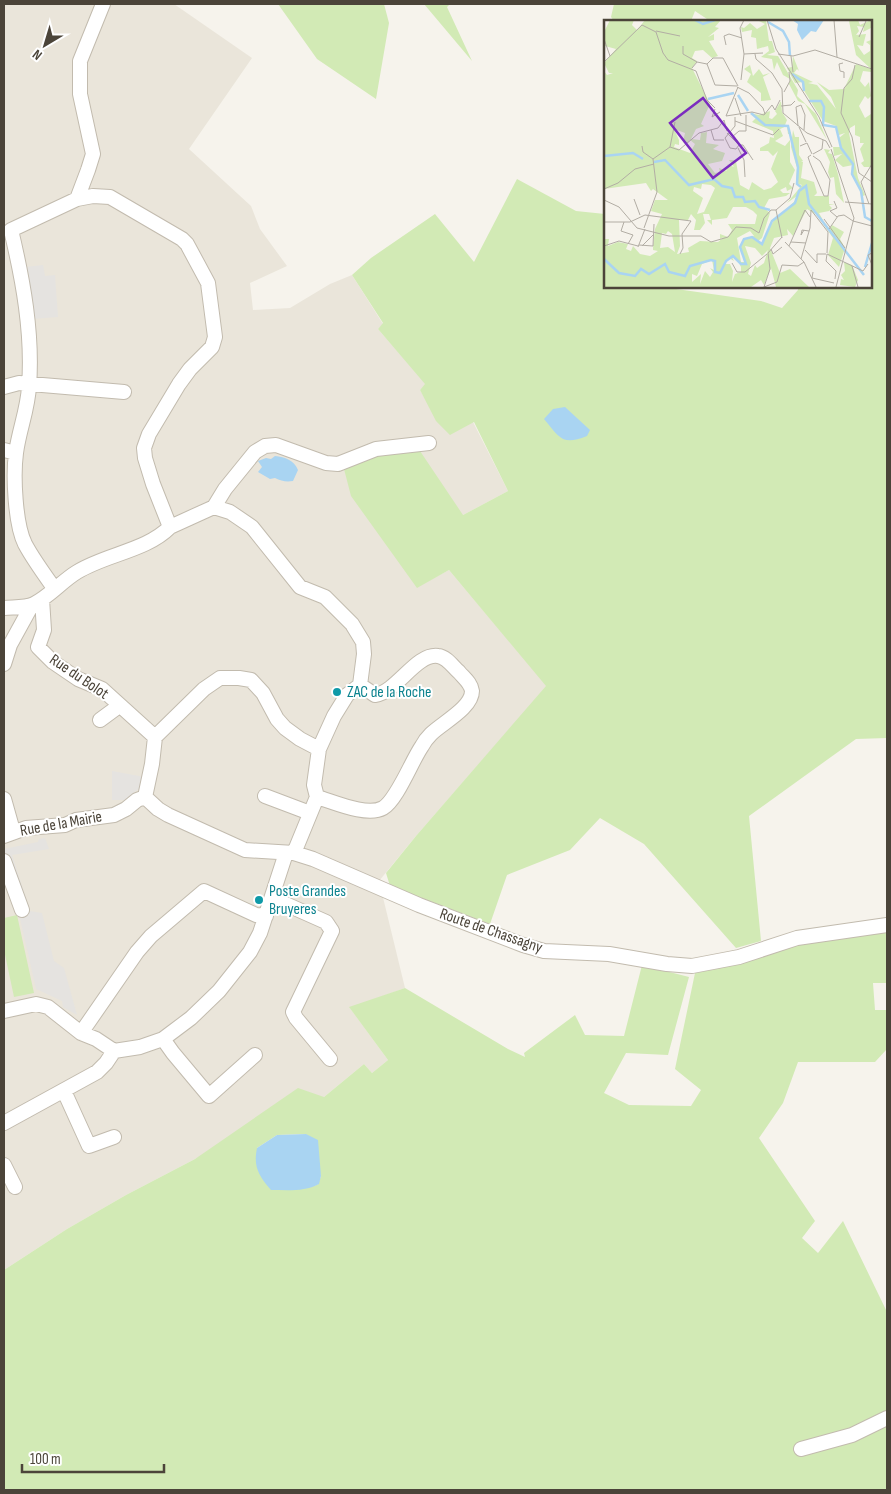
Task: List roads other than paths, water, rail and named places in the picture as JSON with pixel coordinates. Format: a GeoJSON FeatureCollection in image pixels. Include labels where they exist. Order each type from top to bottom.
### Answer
{"type":"FeatureCollection","features":[{"type":"Feature","properties":{"kind":"street"},"geometry":{"type":"LineString","coordinates":[[77,198],[92,154],[80,94],[80,61],[103,4]]}},
{"type":"Feature","properties":{"kind":"street"},"geometry":{"type":"LineString","coordinates":[[54,588],[24,543],[19,530],[15,479],[10,452],[28,400],[30,384],[29,342],[25,306],[8,226],[77,198],[93,196],[110,197],[182,239],[187,244],[208,283],[215,337],[212,347],[190,369],[179,384],[161,413],[144,448],[153,484],[170,527]]}},
{"type":"Feature","properties":{"kind":"street"},"geometry":{"type":"LineString","coordinates":[[4,387],[19,383],[124,392]]}},
{"type":"Feature","properties":{"kind":"street"},"geometry":{"type":"LineString","coordinates":[[4,664],[10,645],[37,602],[78,571],[148,542],[164,534],[170,527],[214,507],[224,489],[255,452],[265,446],[276,445],[326,463],[338,464],[376,449],[429,443]]}},
{"type":"Feature","properties":{"kind":"street"},"geometry":{"type":"LineString","coordinates":[[4,1012],[36,1004],[48,1007],[81,1033],[96,1039],[114,1050],[140,1047],[163,1040],[191,1018],[219,991],[250,952],[260,933],[290,853],[310,813],[316,797],[314,785],[319,749],[334,716],[347,695],[360,685],[364,654],[363,642],[352,624],[325,597],[300,587],[252,527],[230,512],[214,507]]}},
{"type":"Feature","properties":{"kind":"street"},"geometry":{"type":"LineString","coordinates":[[4,608],[37,602]]}},
{"type":"Feature","properties":{"kind":"street","name":"Rue du Bolot"},"geometry":{"type":"LineString","coordinates":[[37,602],[44,630],[38,647],[54,662],[78,679],[102,689],[155,737]]}},
{"type":"Feature","properties":{"kind":"street"},"geometry":{"type":"LineString","coordinates":[[316,797],[360,810],[383,808],[392,800],[420,748],[431,734],[463,708],[470,699],[472,691],[469,683],[447,660],[439,656],[429,657],[383,694],[375,695],[360,685]]}},
{"type":"Feature","properties":{"kind":"street"},"geometry":{"type":"LineString","coordinates":[[145,797],[155,737],[204,689],[220,678],[251,680],[263,693],[277,719],[285,728],[319,749]]}},
{"type":"Feature","properties":{"kind":"street"},"geometry":{"type":"LineString","coordinates":[[100,720],[119,706]]}},
{"type":"Feature","properties":{"kind":"street"},"geometry":{"type":"LineString","coordinates":[[265,796],[310,813]]}},
{"type":"Feature","properties":{"kind":"street","name":"Rue de la Mairie"},"geometry":{"type":"LineString","coordinates":[[9,834],[26,828],[65,824],[76,820],[114,815],[145,797]]}},
{"type":"Feature","properties":{"kind":"street","name":"Route de Chassagny"},"geometry":{"type":"LineString","coordinates":[[145,797],[168,815],[245,850],[290,853],[313,859],[445,915],[523,945],[544,951],[608,954],[667,964],[692,966],[739,957],[796,938],[887,925]]}},
{"type":"Feature","properties":{"kind":"street"},"geometry":{"type":"LineString","coordinates":[[4,800],[9,834]]}},
{"type":"Feature","properties":{"kind":"street"},"geometry":{"type":"LineString","coordinates":[[4,861],[22,910]]}},
{"type":"Feature","properties":{"kind":"street"},"geometry":{"type":"LineString","coordinates":[[81,1033],[137,952],[151,936],[204,891],[256,915],[266,916]]}},
{"type":"Feature","properties":{"kind":"street"},"geometry":{"type":"LineString","coordinates":[[272,898],[326,922],[332,931],[293,1012],[330,1060]]}},
{"type":"Feature","properties":{"kind":"street"},"geometry":{"type":"LineString","coordinates":[[163,1040],[209,1096],[255,1055]]}},
{"type":"Feature","properties":{"kind":"street"},"geometry":{"type":"LineString","coordinates":[[4,1123],[97,1072],[106,1063],[114,1050]]}},
{"type":"Feature","properties":{"kind":"street"},"geometry":{"type":"LineString","coordinates":[[64,1091],[89,1146],[114,1137]]}},
{"type":"Feature","properties":{"kind":"street"},"geometry":{"type":"LineString","coordinates":[[4,1165],[15,1187]]}},
{"type":"Feature","properties":{"kind":"street"},"geometry":{"type":"LineString","coordinates":[[801,1449],[852,1435],[887,1418]]}},
{"type":"Feature","properties":{"kind":"water"},"geometry":{"type":"Polygon","coordinates":[[[565,407],[590,430],[587,436],[567,440],[558,435],[544,419],[553,409],[565,407]]]}},
{"type":"Feature","properties":{"kind":"water"},"geometry":{"type":"Polygon","coordinates":[[[275,456],[282,457],[294,464],[298,470],[293,481],[270,479],[258,472],[262,467],[258,461],[266,458],[271,459],[275,456]]]}},
{"type":"Feature","properties":{"kind":"water"},"geometry":{"type":"Polygon","coordinates":[[[306,1134],[318,1140],[321,1176],[319,1184],[302,1189],[271,1190],[258,1171],[256,1161],[257,1148],[277,1135],[306,1134]]]}},
{"type":"Feature","properties":{"kind":"place","name":"ZAC de la Roche"},"geometry":{"type":"Point","coordinates":[337,692]}},
{"type":"Feature","properties":{"kind":"place","name":"Poste Grandes Bruyeres"},"geometry":{"type":"Point","coordinates":[259,900]}}]}
